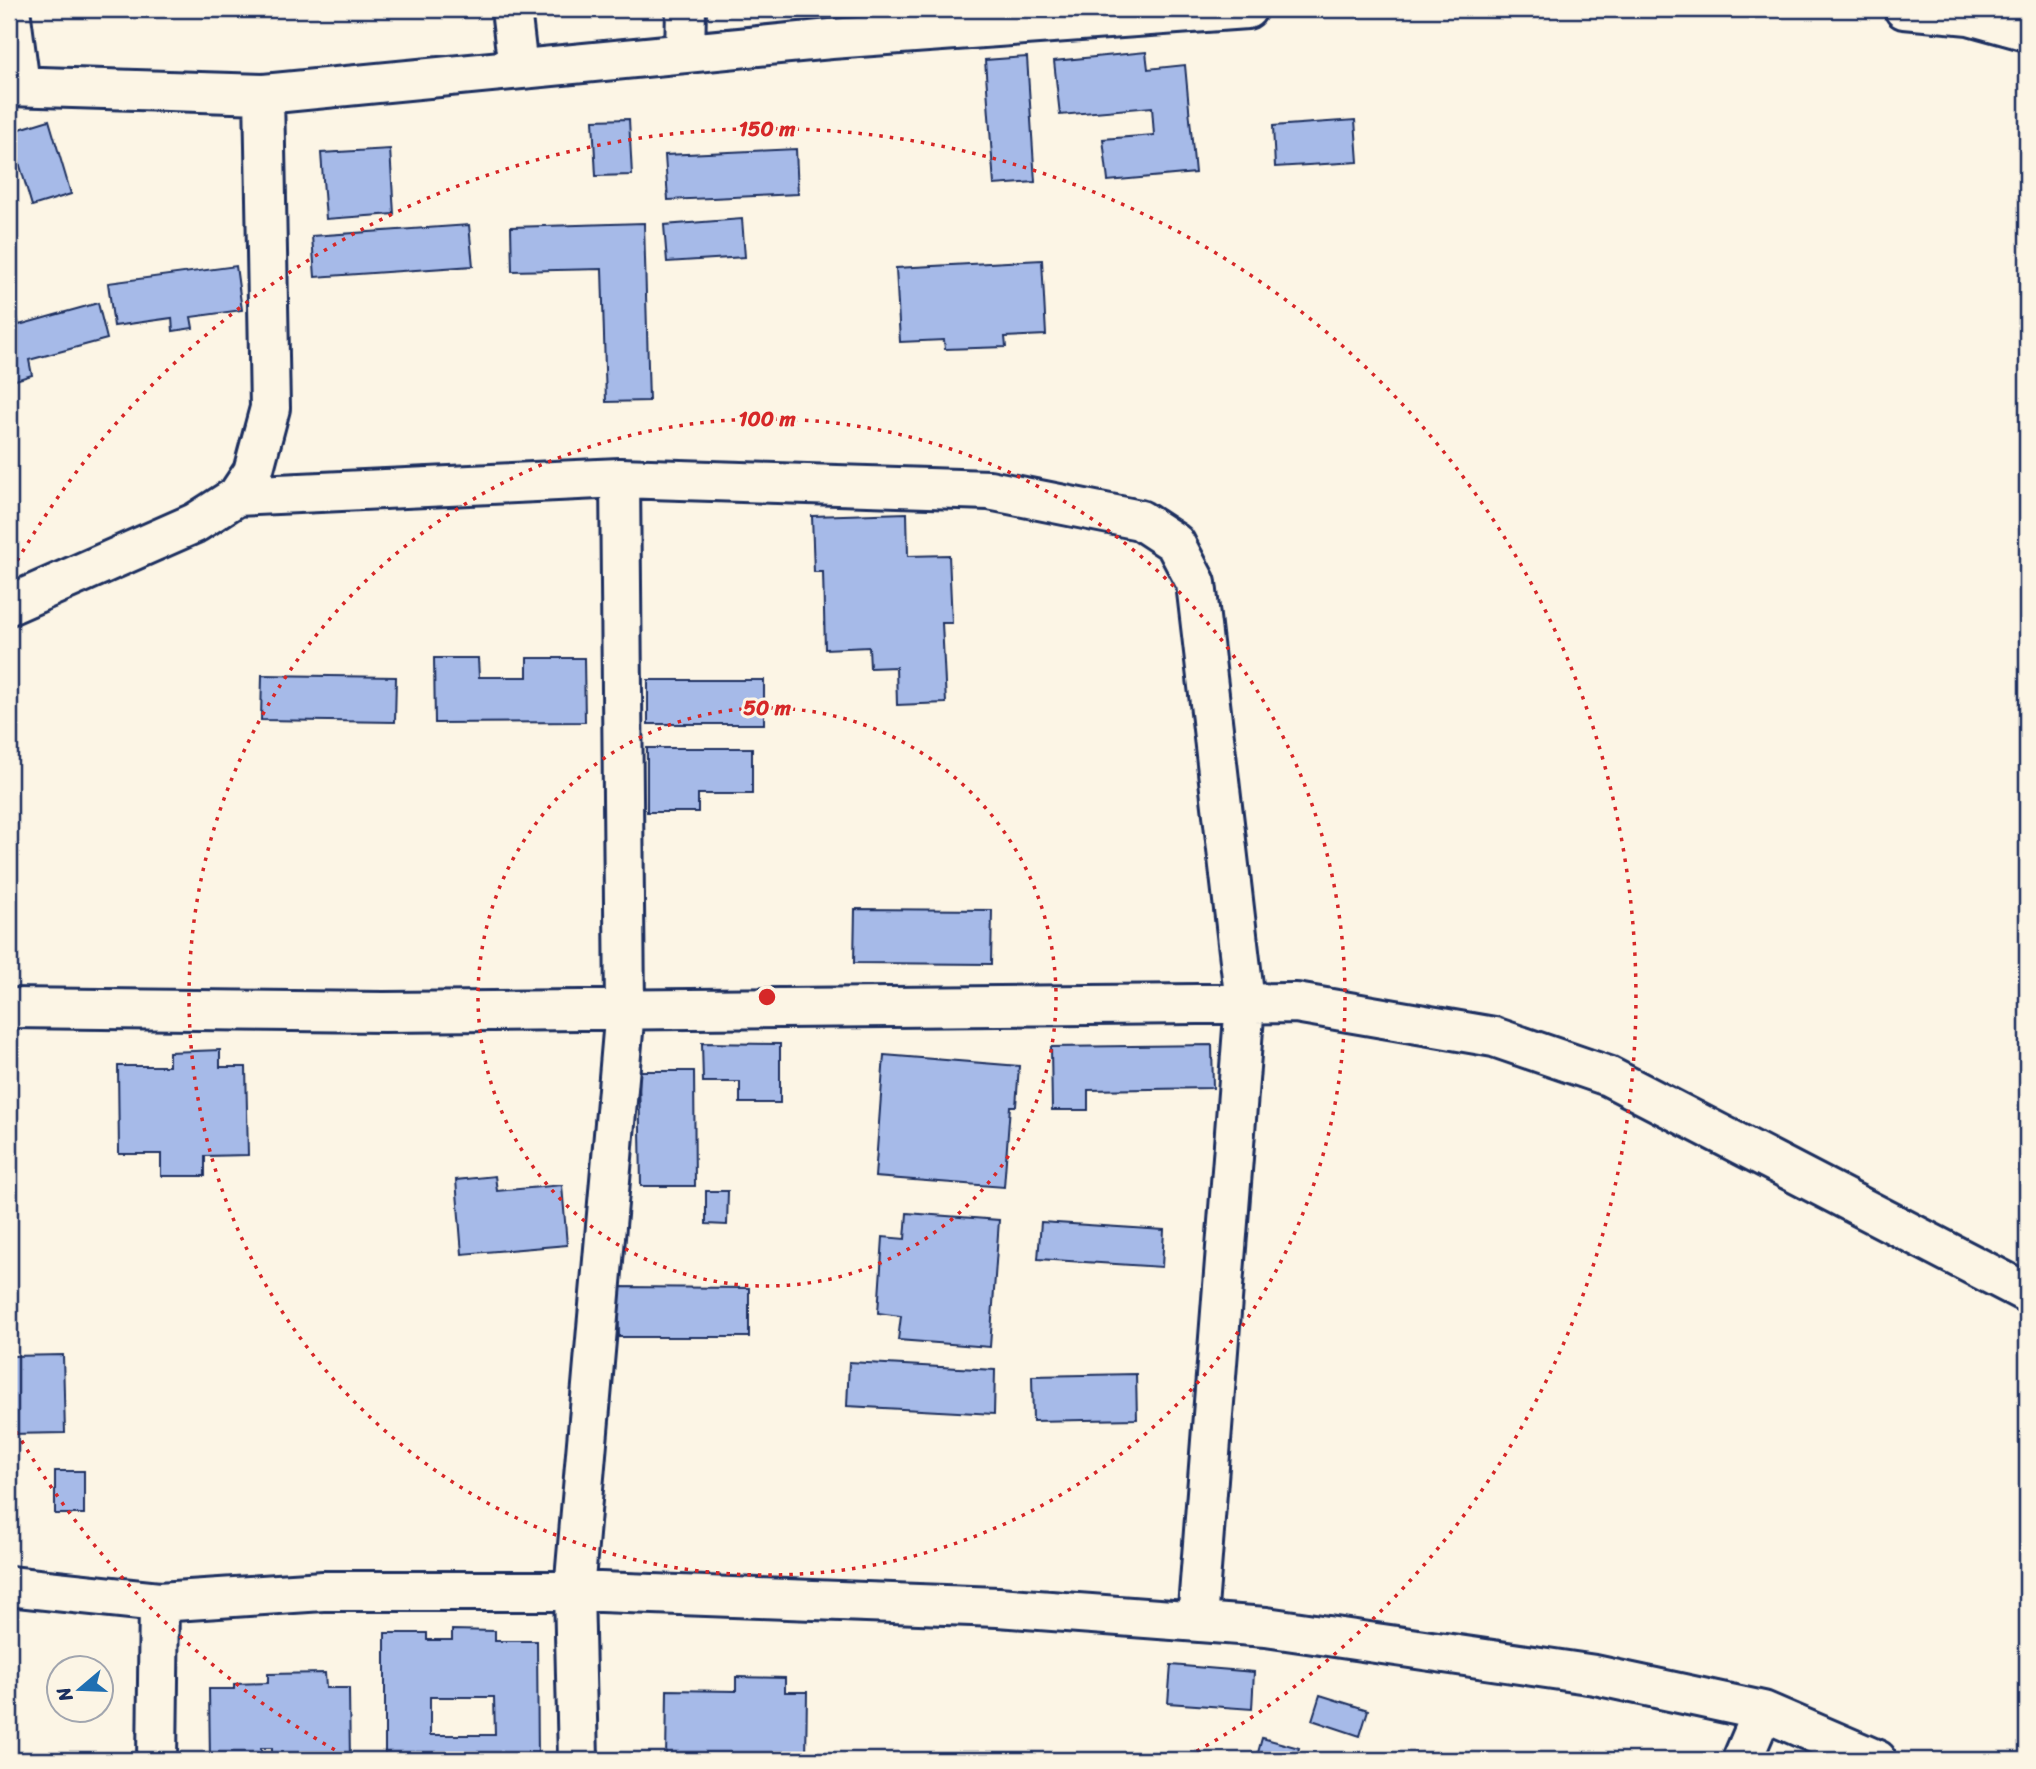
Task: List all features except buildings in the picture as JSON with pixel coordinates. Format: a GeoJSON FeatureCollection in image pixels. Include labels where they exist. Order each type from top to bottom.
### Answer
{"type":"FeatureCollection","features":[{"type":"Feature","properties":{"kind":"street"},"geometry":{"type":"LineString","coordinates":[[10,9],[15,85],[264,94],[685,53],[1247,9]]}},
{"type":"Feature","properties":{"kind":"street"},"geometry":{"type":"LineString","coordinates":[[511,9],[518,69]]}},
{"type":"Feature","properties":{"kind":"street"},"geometry":{"type":"LineString","coordinates":[[685,53],[686,9]]}},
{"type":"Feature","properties":{"kind":"street"},"geometry":{"type":"LineString","coordinates":[[1904,9],[1969,15],[2027,31]]}},
{"type":"Feature","properties":{"kind":"street"},"geometry":{"type":"LineString","coordinates":[[9,605],[195,523],[237,496],[253,472],[270,408],[264,94]]}},
{"type":"Feature","properties":{"kind":"street"},"geometry":{"type":"LineString","coordinates":[[237,496],[620,478],[989,490],[1140,520],[1175,543],[1196,583],[1245,1003],[1197,1622]]}},
{"type":"Feature","properties":{"kind":"street"},"geometry":{"type":"LineString","coordinates":[[578,1760],[574,1591],[625,1009],[620,478]]}},
{"type":"Feature","properties":{"kind":"street"},"geometry":{"type":"LineString","coordinates":[[9,1009],[384,1012],[1296,1003],[1494,1037],[1608,1076],[2027,1293]]}},
{"type":"Feature","properties":{"kind":"street"},"geometry":{"type":"LineString","coordinates":[[9,1586],[159,1602],[323,1591],[574,1591],[998,1607],[1266,1627],[1595,1675],[1763,1711],[1877,1760]]}},
{"type":"Feature","properties":{"kind":"street"},"geometry":{"type":"LineString","coordinates":[[157,1760],[159,1602]]}},
{"type":"Feature","properties":{"kind":"street"},"geometry":{"type":"LineString","coordinates":[[1742,1760],[1763,1711]]}}]}
